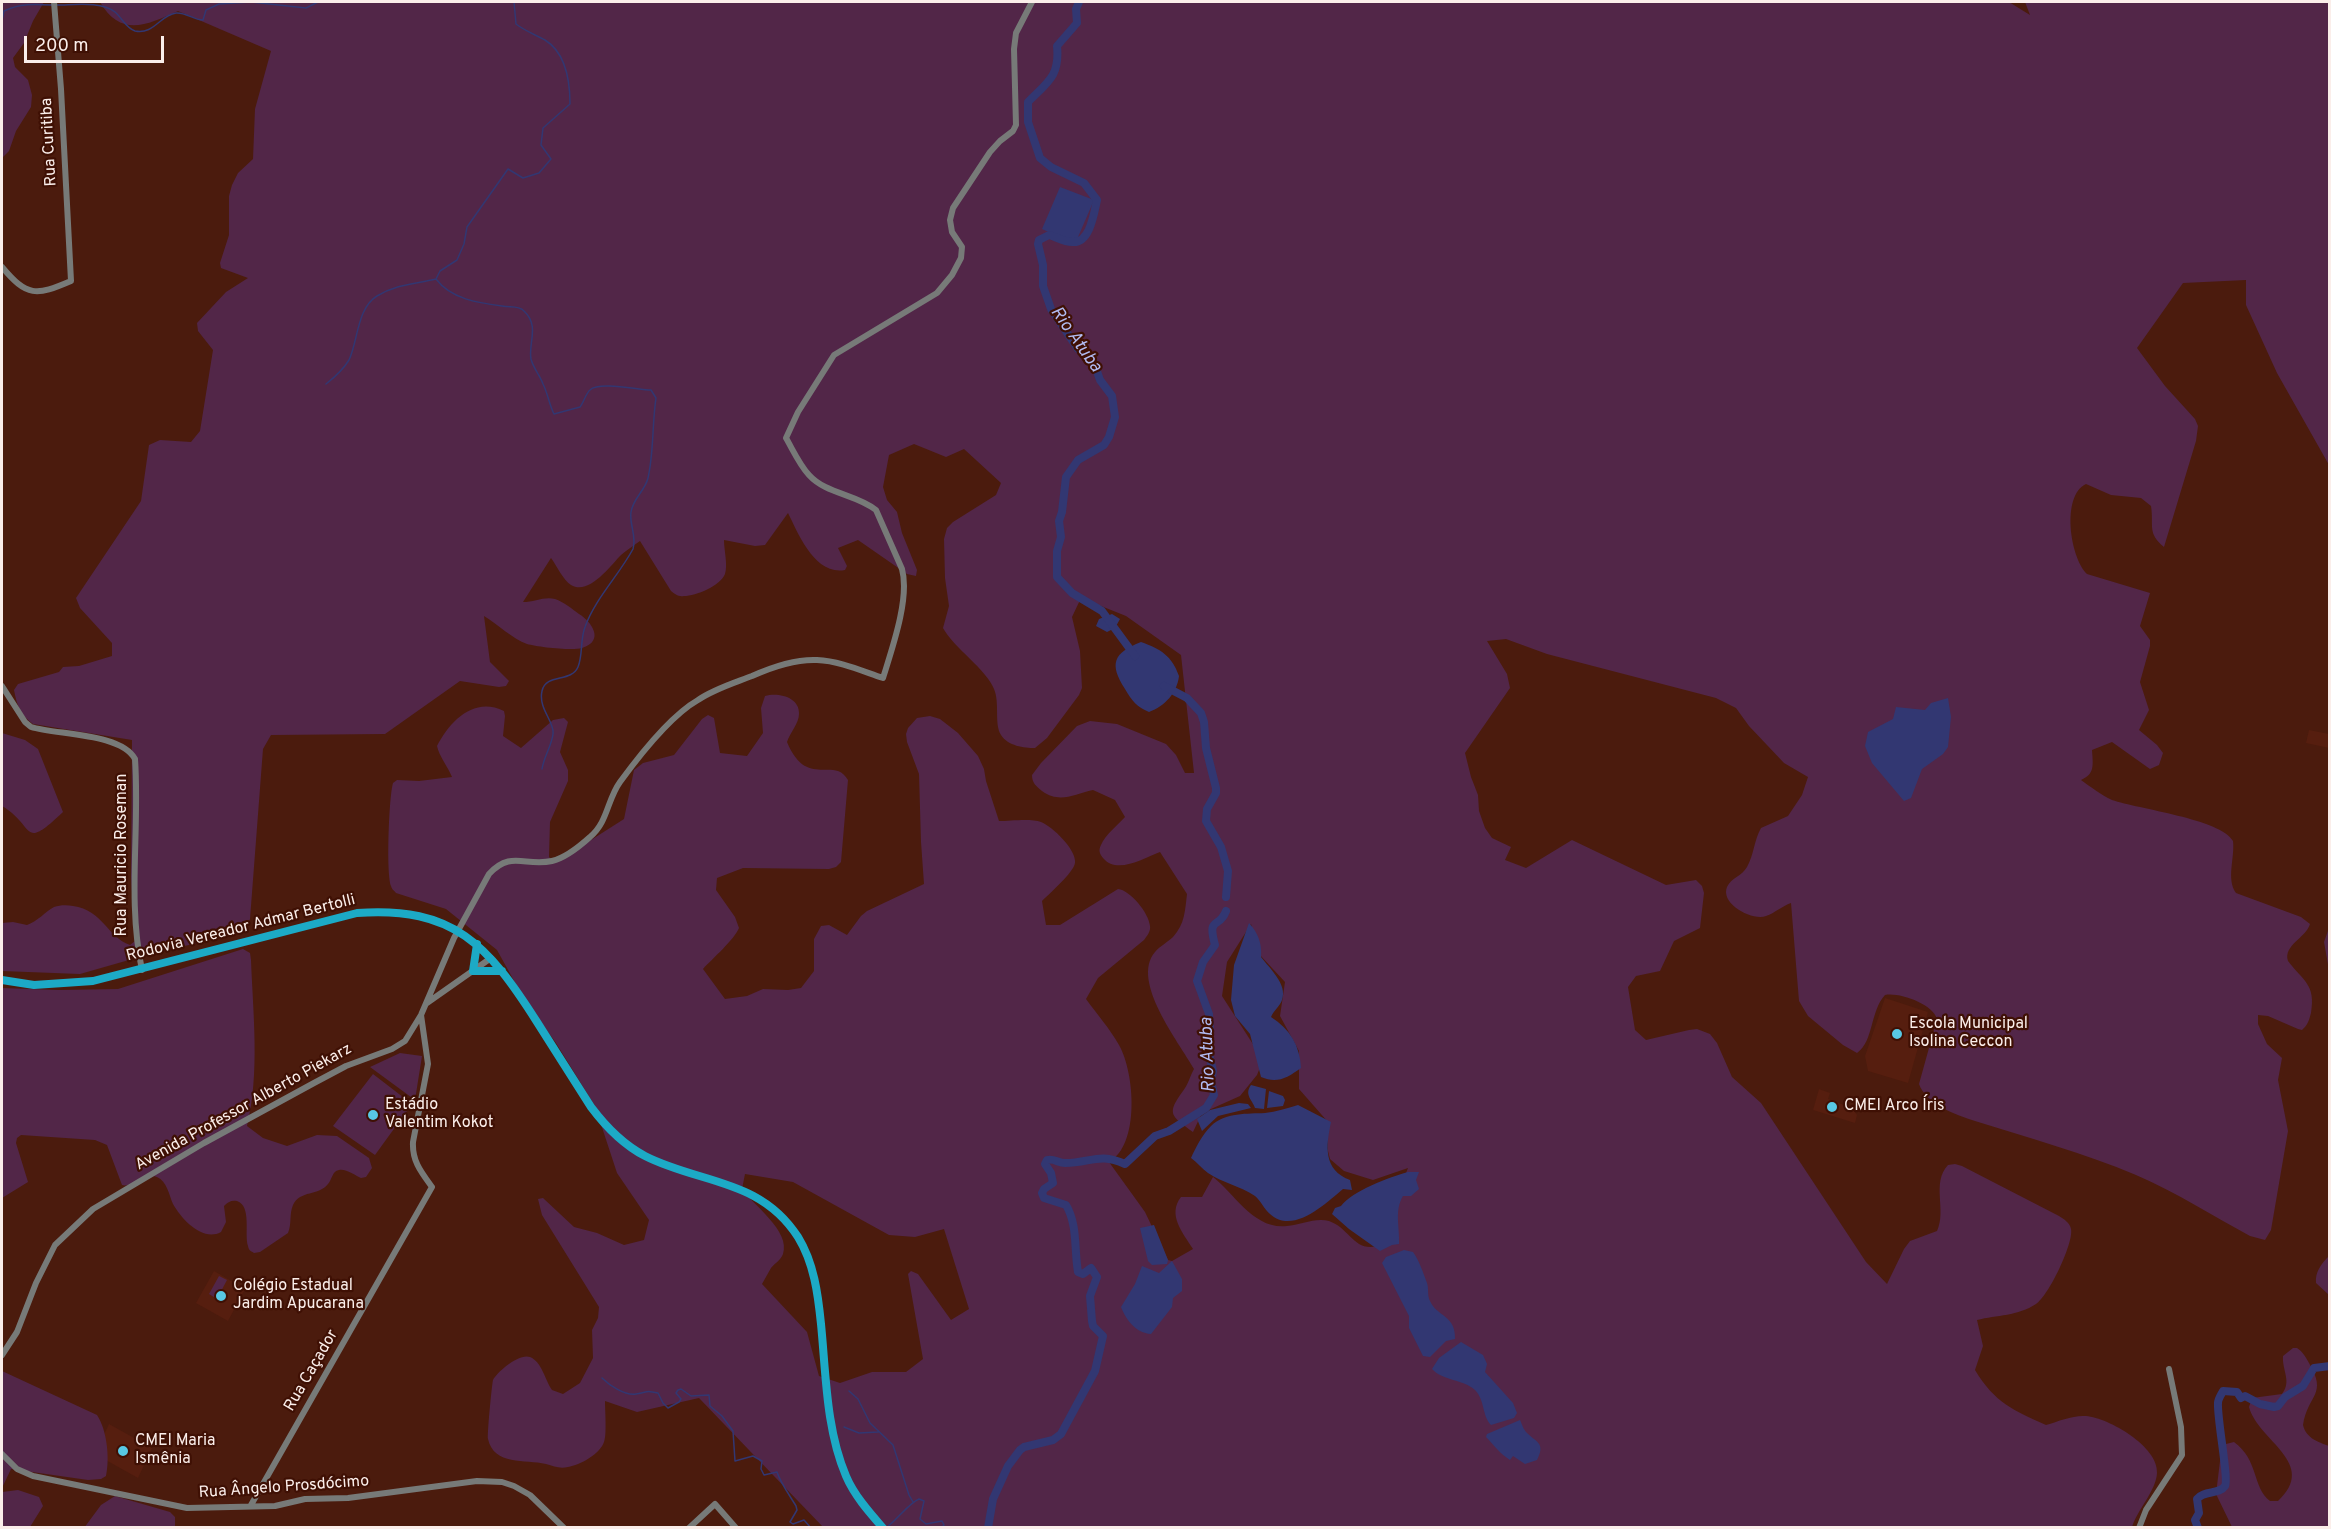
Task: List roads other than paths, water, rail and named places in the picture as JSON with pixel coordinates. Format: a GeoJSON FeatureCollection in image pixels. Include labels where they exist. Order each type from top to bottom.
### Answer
{"type":"FeatureCollection","features":[{"type":"Feature","properties":{"kind":"highway","name":"Rodovia Vereador Admar Bertolli"},"geometry":{"type":"LineString","coordinates":[[2,980],[34,985],[93,981],[357,913],[392,911],[413,914],[451,927],[469,938],[502,971],[591,1107],[623,1142],[644,1155],[675,1168],[745,1190],[778,1211],[789,1224],[800,1240],[811,1265],[816,1286],[829,1400],[839,1456],[856,1494],[883,1527]]}},
{"type":"Feature","properties":{"kind":"highway"},"geometry":{"type":"LineString","coordinates":[[477,944],[473,971],[502,971]]}},
{"type":"Feature","properties":{"kind":"street","name":"Rua Curitiba"},"geometry":{"type":"LineString","coordinates":[[2,267],[19,286],[29,291],[47,291],[71,281],[54,2]]}},
{"type":"Feature","properties":{"kind":"street","name":"Avenida Professor Alberto Piekarz"},"geometry":{"type":"LineString","coordinates":[[2,1355],[17,1332],[36,1283],[55,1245],[93,1209],[204,1143],[335,1071],[392,1049],[405,1041],[421,1015],[454,938],[489,874],[497,866],[507,861],[551,861],[562,857],[591,837],[604,822],[618,785],[641,755],[681,712],[697,700],[765,670],[808,660],[830,662],[883,678],[904,596],[905,579],[902,569],[876,510],[868,503],[824,486],[810,476],[786,438],[798,412],[834,355],[937,293],[952,275],[961,258],[962,247],[952,232],[950,220],[953,208],[990,152],[1013,131],[1016,125],[1014,49],[1016,33],[1032,2]]}},
{"type":"Feature","properties":{"kind":"street","name":"Rua Mauricio Roseman"},"geometry":{"type":"LineString","coordinates":[[2,686],[25,723],[32,728],[87,736],[123,747],[132,753],[135,759],[135,933],[142,970]]}},
{"type":"Feature","properties":{"kind":"street"},"geometry":{"type":"LineString","coordinates":[[426,1003],[491,958]]}},
{"type":"Feature","properties":{"kind":"street","name":"Rua Caçador"},"geometry":{"type":"LineString","coordinates":[[251,1505],[432,1187],[416,1165],[412,1154],[428,1064],[421,1015]]}},
{"type":"Feature","properties":{"kind":"street"},"geometry":{"type":"LineString","coordinates":[[2139,1527],[2146,1510],[2182,1455],[2181,1428],[2169,1369]]}},
{"type":"Feature","properties":{"kind":"street","name":"Rua Ângelo Prosdócimo"},"geometry":{"type":"LineString","coordinates":[[2,1454],[17,1468],[33,1476],[178,1508],[275,1506],[305,1499],[358,1497],[477,1480],[514,1486],[530,1495],[564,1527]]}},
{"type":"Feature","properties":{"kind":"street"},"geometry":{"type":"LineString","coordinates":[[690,1527],[715,1504],[736,1527]]}},
{"type":"Feature","properties":{"kind":"waterway"},"geometry":{"type":"LineString","coordinates":[[57,5],[102,6],[115,12],[132,30],[142,31],[152,28],[166,17],[176,13],[203,20],[206,10],[219,4],[251,2],[306,8],[318,2]]}},
{"type":"Feature","properties":{"kind":"waterway"},"geometry":{"type":"LineString","coordinates":[[326,384],[349,360],[365,308],[370,301],[391,289],[436,279],[440,271],[457,260],[464,244],[467,227],[508,169],[523,178],[539,173],[551,159],[541,145],[543,128],[570,104],[568,78],[558,52],[545,40],[516,24],[514,2]]}},
{"type":"Feature","properties":{"kind":"waterway","name":"Rio Atuba"},"geometry":{"type":"LineString","coordinates":[[1079,2],[1076,9],[1077,23],[1057,46],[1057,65],[1051,78],[1028,102],[1028,122],[1040,158],[1051,167],[1084,183],[1097,200],[1093,220],[1083,238],[1069,242],[1049,235],[1039,240],[1038,244],[1043,265],[1043,286],[1051,309],[1078,349],[1093,360],[1100,380],[1112,396],[1115,417],[1104,445],[1078,460],[1066,477],[1059,521],[1061,537],[1057,551],[1057,577],[1072,593],[1102,611],[1135,656]]}},
{"type":"Feature","properties":{"kind":"waterway"},"geometry":{"type":"LineString","coordinates":[[2,20],[4,11],[22,5],[52,5]]}},
{"type":"Feature","properties":{"kind":"waterway"},"geometry":{"type":"LineString","coordinates":[[436,279],[457,296],[505,307],[517,307],[524,311],[529,317],[532,329],[531,359],[554,414],[580,407],[587,393],[595,387],[651,390],[656,398],[648,478],[631,512],[633,549],[589,617],[583,632],[580,658],[575,672],[548,682],[542,691],[542,704],[553,729],[542,769]]}},
{"type":"Feature","properties":{"kind":"waterway","name":"Rio Atuba"},"geometry":{"type":"LineString","coordinates":[[1164,686],[1187,698],[1201,713],[1204,722],[1206,748],[1216,788],[1216,793],[1207,809],[1206,821],[1221,847],[1228,871],[1226,897]]}},
{"type":"Feature","properties":{"kind":"waterway","name":"Rio Atuba"},"geometry":{"type":"LineString","coordinates":[[988,1528],[993,1499],[1008,1466],[1024,1447],[1053,1440],[1061,1434],[1095,1371],[1103,1336],[1093,1326],[1092,1321],[1090,1296],[1097,1277],[1091,1268],[1083,1274],[1078,1272],[1074,1229],[1070,1213],[1066,1205],[1044,1198],[1042,1193],[1053,1183],[1051,1173],[1045,1164],[1047,1160],[1074,1163],[1101,1158],[1125,1164],[1155,1136],[1169,1131],[1206,1108],[1214,1095],[1211,1081],[1213,1071],[1207,1045],[1210,1030],[1209,1014],[1197,981],[1203,962],[1215,945],[1213,926],[1226,911]]}},
{"type":"Feature","properties":{"kind":"waterway"},"geometry":{"type":"LineString","coordinates":[[2198,1528],[2195,1520],[2199,1513],[2197,1499],[2203,1494],[2219,1491],[2225,1486],[2226,1481],[2218,1403],[2223,1391],[2237,1392],[2241,1398],[2245,1396],[2260,1404],[2274,1407],[2303,1386],[2314,1368],[2330,1366]]}},
{"type":"Feature","properties":{"kind":"waterway"},"geometry":{"type":"LineString","coordinates":[[602,1378],[622,1392],[658,1393],[668,1408],[679,1402],[681,1399],[676,1393],[681,1389],[691,1396],[709,1395],[710,1406],[722,1416],[733,1431],[735,1461],[753,1456],[762,1461],[761,1469],[764,1475],[777,1472],[796,1506],[797,1510],[790,1522],[793,1524],[804,1520],[811,1528]]}},
{"type":"Feature","properties":{"kind":"waterway"},"geometry":{"type":"LineString","coordinates":[[849,1391],[858,1399],[870,1423],[893,1445],[913,1502]]}},
{"type":"Feature","properties":{"kind":"waterway"},"geometry":{"type":"LineString","coordinates":[[844,1427],[859,1433],[878,1432]]}},
{"type":"Feature","properties":{"kind":"waterway"},"geometry":{"type":"LineString","coordinates":[[887,1527],[919,1499],[924,1501],[920,1519],[926,1524],[942,1521],[944,1525],[941,1528]]}},
{"type":"Feature","properties":{"kind":"place","name":"Escola Municipal Isolina Ceccon"},"geometry":{"type":"Point","coordinates":[1897,1034]}},
{"type":"Feature","properties":{"kind":"place","name":"CMEI Arco Íris"},"geometry":{"type":"Point","coordinates":[1832,1107]}},
{"type":"Feature","properties":{"kind":"place","name":"Estádio Valentim Kokot"},"geometry":{"type":"Point","coordinates":[373,1115]}},
{"type":"Feature","properties":{"kind":"place","name":"Colégio Estadual Jardim Apucarana"},"geometry":{"type":"Point","coordinates":[221,1296]}},
{"type":"Feature","properties":{"kind":"place","name":"CMEI Maria Ismênia"},"geometry":{"type":"Point","coordinates":[123,1451]}}]}
